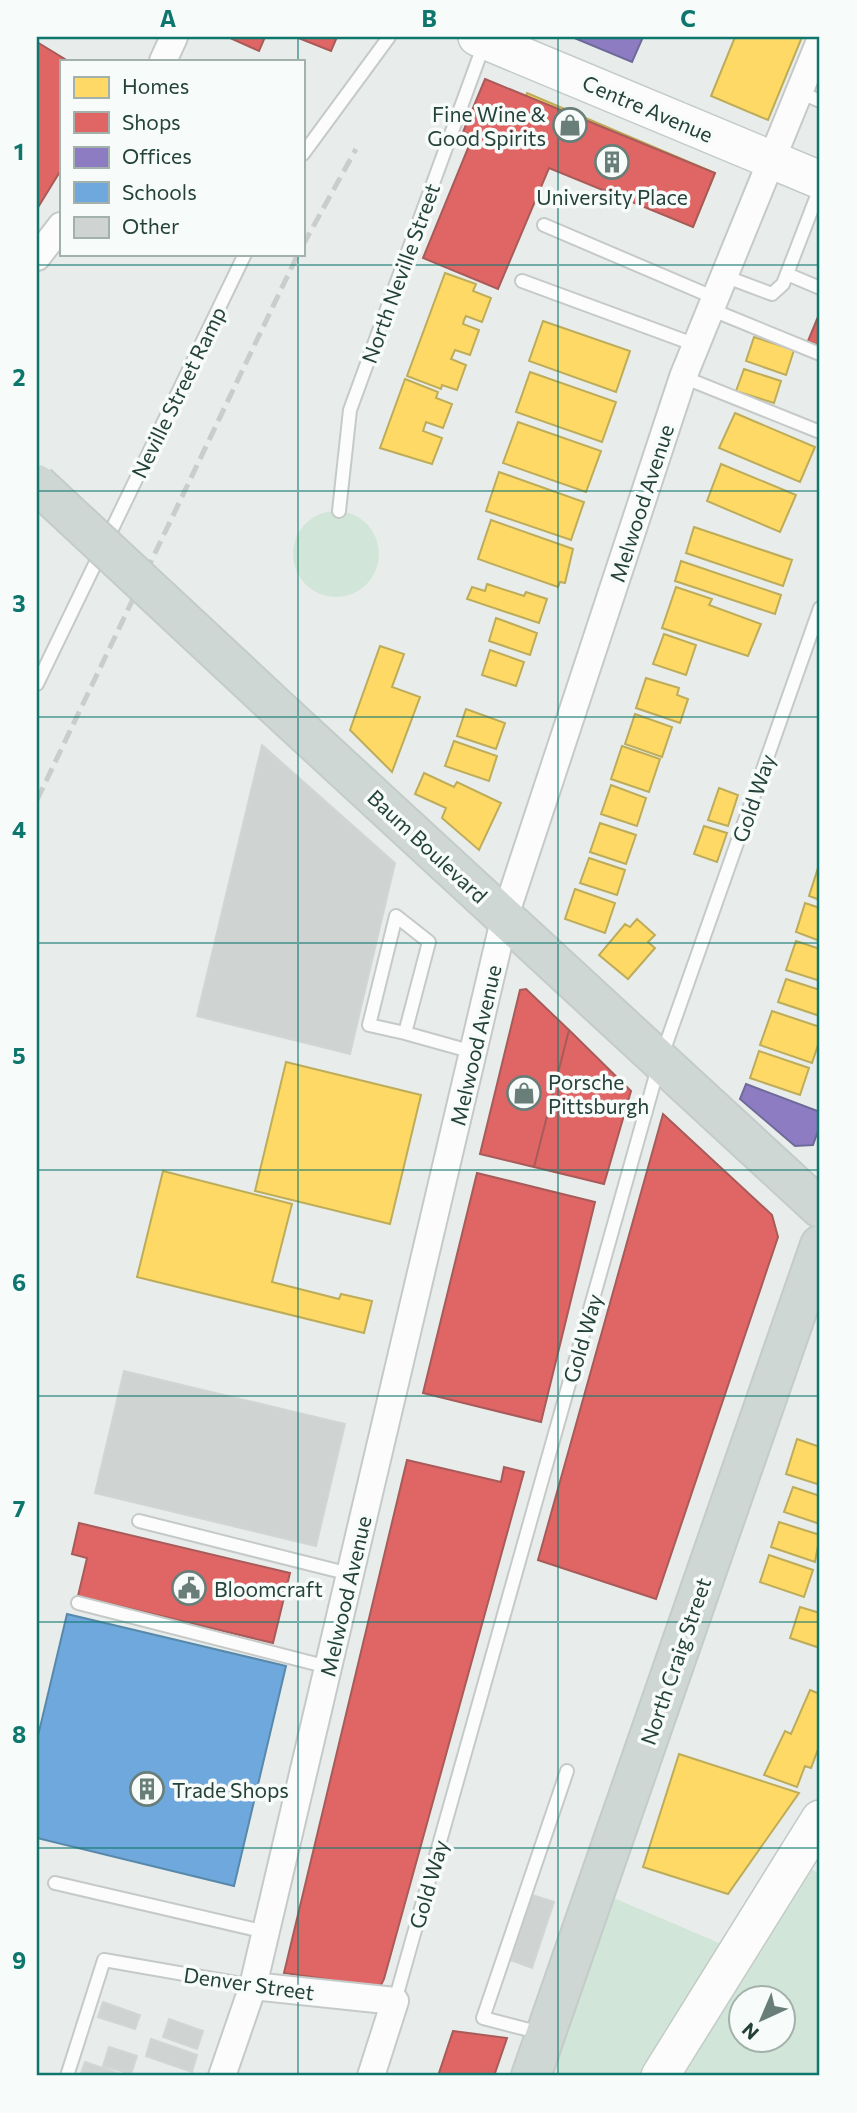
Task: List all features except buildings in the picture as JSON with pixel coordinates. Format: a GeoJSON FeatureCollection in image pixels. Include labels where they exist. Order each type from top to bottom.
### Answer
{"type":"FeatureCollection","features":[{"type":"Feature","properties":{"kind":"main road","name":"Centre Avenue"},"geometry":{"type":"LineString","coordinates":[[481,39],[820,180]]}},
{"type":"Feature","properties":{"kind":"main road","name":"Baum Boulevard"},"geometry":{"type":"LineString","coordinates":[[37,484],[820,1208]]}},
{"type":"Feature","properties":{"kind":"main road","name":"North Craig Street"},"geometry":{"type":"LineString","coordinates":[[531,2076],[820,1245]]}},
{"type":"Feature","properties":{"kind":"main road"},"geometry":{"type":"LineString","coordinates":[[660,2076],[820,1819]]}},
{"type":"Feature","properties":{"kind":"street"},"geometry":{"type":"LineString","coordinates":[[163,60],[174,37]]}},
{"type":"Feature","properties":{"kind":"street","name":"Melwood Avenue"},"geometry":{"type":"LineString","coordinates":[[222,2076],[253,1986],[266,1933],[505,916],[683,377],[771,159],[810,97],[820,41]]}},
{"type":"Feature","properties":{"kind":"street"},"geometry":{"type":"LineString","coordinates":[[37,257],[60,227]]}},
{"type":"Feature","properties":{"kind":"street","name":"Denver Street"},"geometry":{"type":"LineString","coordinates":[[253,1986],[395,2001]]}},
{"type":"Feature","properties":{"kind":"street","name":"Gold Way"},"geometry":{"type":"LineString","coordinates":[[371,2076],[395,2001]]}},
{"type":"Feature","properties":{"kind":"lane"},"geometry":{"type":"LineString","coordinates":[[304,153],[387,39]]}},
{"type":"Feature","properties":{"kind":"lane","name":"North Neville Street"},"geometry":{"type":"LineString","coordinates":[[339,511],[350,410],[481,39]]}},
{"type":"Feature","properties":{"kind":"lane"},"geometry":{"type":"LineString","coordinates":[[716,295],[772,294],[783,284],[820,188]]}},
{"type":"Feature","properties":{"kind":"lane"},"geometry":{"type":"LineString","coordinates":[[544,225],[716,295],[820,354]]}},
{"type":"Feature","properties":{"kind":"lane","name":"Neville Street Ramp"},"geometry":{"type":"LineString","coordinates":[[37,684],[244,256]]}},
{"type":"Feature","properties":{"kind":"lane"},"geometry":{"type":"LineString","coordinates":[[787,274],[820,288]]}},
{"type":"Feature","properties":{"kind":"lane"},"geometry":{"type":"LineString","coordinates":[[522,281],[696,345]]}},
{"type":"Feature","properties":{"kind":"lane"},"geometry":{"type":"LineString","coordinates":[[683,377],[820,432]]}},
{"type":"Feature","properties":{"kind":"lane","name":"Gold Way"},"geometry":{"type":"LineString","coordinates":[[395,2001],[660,1061],[820,608]]}},
{"type":"Feature","properties":{"kind":"lane"},"geometry":{"type":"LineString","coordinates":[[405,1033],[429,942],[396,916],[369,1026],[473,1052]]}},
{"type":"Feature","properties":{"kind":"lane"},"geometry":{"type":"LineString","coordinates":[[139,1521],[350,1574]]}},
{"type":"Feature","properties":{"kind":"lane"},"geometry":{"type":"LineString","coordinates":[[78,1603],[328,1667]]}},
{"type":"Feature","properties":{"kind":"lane"},"geometry":{"type":"LineString","coordinates":[[545,2034],[483,2018],[567,1771]]}},
{"type":"Feature","properties":{"kind":"lane"},"geometry":{"type":"LineString","coordinates":[[55,1883],[266,1933]]}},
{"type":"Feature","properties":{"kind":"lane","name":"Denver Street"},"geometry":{"type":"LineString","coordinates":[[67,2076],[104,1960],[253,1986]]}},
{"type":"Feature","properties":{"kind":"green space"},"geometry":{"type":"Polygon","coordinates":[[[336,511],[352,515],[366,524],[375,538],[379,554],[375,570],[366,584],[352,593],[336,597],[320,593],[306,584],[297,570],[293,554],[297,538],[306,524],[320,515],[336,511]]]}},
{"type":"Feature","properties":{"kind":"green space"},"geometry":{"type":"Polygon","coordinates":[[[795,1860],[820,1874],[820,2076],[531,2076],[595,1890],[738,1951],[795,1860]]]}},
{"type":"Feature","properties":{"kind":"railway"},"geometry":{"type":"LineString","coordinates":[[304,243],[356,149]]}},
{"type":"Feature","properties":{"kind":"railway"},"geometry":{"type":"LineString","coordinates":[[37,800],[297,256]]}},
{"type":"Feature","properties":{"kind":"place","name":"Fine Wine & Good Spirits"},"geometry":{"type":"Point","coordinates":[570,125]}},
{"type":"Feature","properties":{"kind":"place","name":"University Place"},"geometry":{"type":"Point","coordinates":[612,162]}},
{"type":"Feature","properties":{"kind":"place","name":"Porsche Pittsburgh"},"geometry":{"type":"Point","coordinates":[524,1093]}},
{"type":"Feature","properties":{"kind":"place","name":"Bloomcraft"},"geometry":{"type":"Point","coordinates":[189,1588]}},
{"type":"Feature","properties":{"kind":"place","name":"Trade Shops"},"geometry":{"type":"Point","coordinates":[147,1789]}}]}
